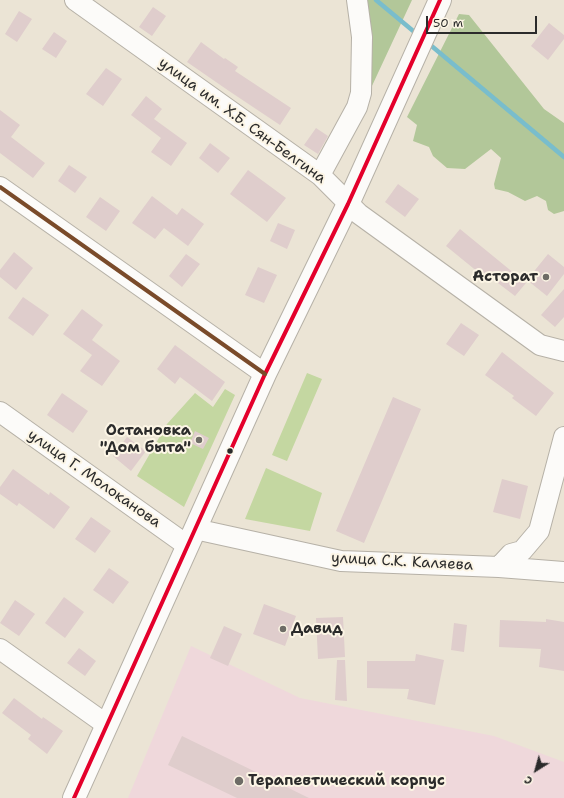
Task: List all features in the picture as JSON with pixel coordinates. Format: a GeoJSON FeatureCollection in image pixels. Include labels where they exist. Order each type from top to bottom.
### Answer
{"type":"FeatureCollection","features":[{"type":"Feature","properties":{"kind":"main road"},"geometry":{"type":"LineString","coordinates":[[74,798],[191,537],[266,374],[348,204],[440,0]]}},
{"type":"Feature","properties":{"kind":"street","name":"улица им. Х.Б. Сян-Белгина"},"geometry":{"type":"LineString","coordinates":[[75,0],[320,175],[359,214],[540,345],[564,351]]}},
{"type":"Feature","properties":{"kind":"street"},"geometry":{"type":"LineString","coordinates":[[320,175],[357,107],[361,93],[362,37],[356,0]]}},
{"type":"Feature","properties":{"kind":"street"},"geometry":{"type":"LineString","coordinates":[[0,187],[266,374]]}},
{"type":"Feature","properties":{"kind":"street","name":"улица Г. Молоканова"},"geometry":{"type":"LineString","coordinates":[[0,412],[191,537]]}},
{"type":"Feature","properties":{"kind":"street"},"geometry":{"type":"LineString","coordinates":[[499,567],[511,554],[522,551],[540,530],[564,437]]}},
{"type":"Feature","properties":{"kind":"street","name":"улица С.К. Каляева"},"geometry":{"type":"LineString","coordinates":[[191,537],[341,561],[499,567],[564,572]]}},
{"type":"Feature","properties":{"kind":"street"},"geometry":{"type":"LineString","coordinates":[[0,649],[107,725]]}},
{"type":"Feature","properties":{"kind":"shaded area"},"geometry":{"type":"Polygon","coordinates":[[[191,646],[300,698],[494,736],[564,762],[564,798],[128,798],[191,646]]]}},
{"type":"Feature","properties":{"kind":"green space"},"geometry":{"type":"Polygon","coordinates":[[[361,0],[412,0],[371,88],[361,0]]]}},
{"type":"Feature","properties":{"kind":"green space"},"geometry":{"type":"Polygon","coordinates":[[[459,14],[469,15],[544,109],[564,123],[564,211],[554,214],[548,210],[546,201],[537,196],[525,201],[508,192],[495,189],[494,184],[501,158],[491,149],[465,169],[447,168],[433,156],[429,147],[413,141],[417,125],[407,117],[459,14]]]}},
{"type":"Feature","properties":{"kind":"green space"},"geometry":{"type":"Polygon","coordinates":[[[307,373],[322,379],[287,461],[272,455],[307,373]]]}},
{"type":"Feature","properties":{"kind":"green space"},"geometry":{"type":"Polygon","coordinates":[[[225,389],[235,395],[184,507],[137,476],[167,424],[195,393],[213,407],[225,389]]]}},
{"type":"Feature","properties":{"kind":"green space"},"geometry":{"type":"Polygon","coordinates":[[[266,468],[322,493],[310,531],[245,519],[266,468]]]}},
{"type":"Feature","properties":{"kind":"building"},"geometry":{"type":"Polygon","coordinates":[[[153,7],[166,16],[152,36],[139,27],[153,7]]]}},
{"type":"Feature","properties":{"kind":"building"},"geometry":{"type":"Polygon","coordinates":[[[19,11],[32,19],[17,42],[5,34],[19,11]]]}},
{"type":"Feature","properties":{"kind":"building"},"geometry":{"type":"Polygon","coordinates":[[[549,23],[564,35],[564,39],[548,60],[531,46],[549,23]]]}},
{"type":"Feature","properties":{"kind":"building"},"geometry":{"type":"Polygon","coordinates":[[[54,32],[67,41],[56,58],[42,49],[54,32]]]}},
{"type":"Feature","properties":{"kind":"building"},"geometry":{"type":"Polygon","coordinates":[[[201,42],[224,59],[225,58],[238,67],[235,71],[291,108],[280,125],[187,62],[201,42]]]}},
{"type":"Feature","properties":{"kind":"building"},"geometry":{"type":"Polygon","coordinates":[[[106,68],[122,79],[103,106],[86,94],[106,68]]]}},
{"type":"Feature","properties":{"kind":"building"},"geometry":{"type":"Polygon","coordinates":[[[146,96],[162,109],[154,119],[187,143],[171,166],[151,152],[161,138],[131,115],[146,96]]]}},
{"type":"Feature","properties":{"kind":"building"},"geometry":{"type":"Polygon","coordinates":[[[0,110],[20,125],[11,137],[45,163],[33,178],[0,153],[0,110]]]}},
{"type":"Feature","properties":{"kind":"building"},"geometry":{"type":"Polygon","coordinates":[[[316,128],[328,136],[318,154],[304,145],[316,128]]]}},
{"type":"Feature","properties":{"kind":"building"},"geometry":{"type":"Polygon","coordinates":[[[210,143],[230,158],[218,173],[199,158],[210,143]]]}},
{"type":"Feature","properties":{"kind":"building"},"geometry":{"type":"Polygon","coordinates":[[[69,165],[87,177],[75,193],[58,181],[69,165]]]}},
{"type":"Feature","properties":{"kind":"building"},"geometry":{"type":"Polygon","coordinates":[[[248,170],[286,198],[267,222],[230,194],[248,170]]]}},
{"type":"Feature","properties":{"kind":"building"},"geometry":{"type":"Polygon","coordinates":[[[398,184],[419,199],[405,217],[385,202],[398,184]]]}},
{"type":"Feature","properties":{"kind":"building"},"geometry":{"type":"Polygon","coordinates":[[[152,196],[177,215],[182,208],[204,224],[188,246],[164,228],[155,239],[132,223],[152,196]]]}},
{"type":"Feature","properties":{"kind":"building"},"geometry":{"type":"Polygon","coordinates":[[[100,197],[120,211],[106,231],[86,217],[100,197]]]}},
{"type":"Feature","properties":{"kind":"building"},"geometry":{"type":"Polygon","coordinates":[[[278,223],[295,230],[287,249],[270,241],[278,223]]]}},
{"type":"Feature","properties":{"kind":"building"},"geometry":{"type":"Polygon","coordinates":[[[460,229],[526,283],[515,296],[486,274],[484,277],[446,246],[460,229]]]}},
{"type":"Feature","properties":{"kind":"building"},"geometry":{"type":"Polygon","coordinates":[[[14,252],[33,268],[16,290],[0,277],[0,270],[14,252]]]}},
{"type":"Feature","properties":{"kind":"building"},"geometry":{"type":"Polygon","coordinates":[[[186,254],[200,264],[182,287],[169,276],[186,254]]]}},
{"type":"Feature","properties":{"kind":"building","name":"Асторат"},"geometry":{"type":"Polygon","coordinates":[[[548,254],[564,267],[564,274],[547,296],[527,280],[548,254]]]}},
{"type":"Feature","properties":{"kind":"building"},"geometry":{"type":"Polygon","coordinates":[[[258,267],[277,275],[264,303],[245,295],[258,267]]]}},
{"type":"Feature","properties":{"kind":"building"},"geometry":{"type":"Polygon","coordinates":[[[564,289],[564,317],[555,327],[541,315],[564,289]]]}},
{"type":"Feature","properties":{"kind":"building"},"geometry":{"type":"Polygon","coordinates":[[[23,297],[49,315],[33,336],[8,318],[23,297]]]}},
{"type":"Feature","properties":{"kind":"building"},"geometry":{"type":"Polygon","coordinates":[[[82,309],[103,325],[92,340],[120,361],[102,386],[80,371],[92,355],[63,334],[82,309]]]}},
{"type":"Feature","properties":{"kind":"building"},"geometry":{"type":"Polygon","coordinates":[[[461,323],[479,335],[464,356],[446,344],[461,323]]]}},
{"type":"Feature","properties":{"kind":"building"},"geometry":{"type":"Polygon","coordinates":[[[175,345],[225,382],[212,401],[180,377],[175,384],[157,369],[175,345]]]}},
{"type":"Feature","properties":{"kind":"building"},"geometry":{"type":"Polygon","coordinates":[[[502,352],[554,393],[536,416],[512,398],[514,396],[485,375],[502,352]]]}},
{"type":"Feature","properties":{"kind":"building"},"geometry":{"type":"Polygon","coordinates":[[[62,393],[88,411],[73,433],[47,415],[62,393]]]}},
{"type":"Feature","properties":{"kind":"building"},"geometry":{"type":"Polygon","coordinates":[[[393,397],[421,409],[364,543],[336,531],[393,397]]]}},
{"type":"Feature","properties":{"kind":"building","name":"Остановка \"Дом быта\""},"geometry":{"type":"Polygon","coordinates":[[[195,431],[209,438],[203,449],[190,443],[195,431]]]}},
{"type":"Feature","properties":{"kind":"building"},"geometry":{"type":"Polygon","coordinates":[[[127,437],[146,451],[131,471],[113,456],[127,437]]]}},
{"type":"Feature","properties":{"kind":"building"},"geometry":{"type":"Polygon","coordinates":[[[13,469],[49,495],[50,492],[70,507],[54,529],[19,503],[17,506],[0,494],[0,487],[13,469]]]}},
{"type":"Feature","properties":{"kind":"building"},"geometry":{"type":"Polygon","coordinates":[[[502,479],[528,486],[520,519],[493,512],[502,479]]]}},
{"type":"Feature","properties":{"kind":"building"},"geometry":{"type":"Polygon","coordinates":[[[91,517],[111,531],[95,553],[75,539],[91,517]]]}},
{"type":"Feature","properties":{"kind":"building"},"geometry":{"type":"Polygon","coordinates":[[[109,568],[129,582],[113,604],[93,590],[109,568]]]}},
{"type":"Feature","properties":{"kind":"building"},"geometry":{"type":"Polygon","coordinates":[[[64,597],[84,612],[65,638],[45,623],[64,597]]]}},
{"type":"Feature","properties":{"kind":"building"},"geometry":{"type":"Polygon","coordinates":[[[15,600],[35,614],[19,636],[0,623],[15,600]]]}},
{"type":"Feature","properties":{"kind":"building"},"geometry":{"type":"Polygon","coordinates":[[[264,604],[296,616],[285,646],[253,634],[264,604]]]}},
{"type":"Feature","properties":{"kind":"building"},"geometry":{"type":"Polygon","coordinates":[[[343,617],[345,657],[318,659],[316,618],[343,617]]]}},
{"type":"Feature","properties":{"kind":"building"},"geometry":{"type":"Polygon","coordinates":[[[546,619],[564,622],[564,671],[539,667],[541,649],[499,647],[500,620],[546,622],[546,619]]]}},
{"type":"Feature","properties":{"kind":"building"},"geometry":{"type":"Polygon","coordinates":[[[454,623],[467,625],[464,652],[451,650],[454,623]]]}},
{"type":"Feature","properties":{"kind":"building"},"geometry":{"type":"Polygon","coordinates":[[[224,626],[242,634],[228,666],[210,658],[224,626]]]}},
{"type":"Feature","properties":{"kind":"building"},"geometry":{"type":"Polygon","coordinates":[[[79,648],[96,661],[85,676],[67,663],[79,648]]]}},
{"type":"Feature","properties":{"kind":"building"},"geometry":{"type":"Polygon","coordinates":[[[416,654],[444,660],[435,705],[407,699],[409,689],[367,688],[367,661],[415,661],[416,654]]]}},
{"type":"Feature","properties":{"kind":"building"},"geometry":{"type":"Polygon","coordinates":[[[337,660],[345,660],[347,701],[335,700],[337,660]]]}},
{"type":"Feature","properties":{"kind":"building"},"geometry":{"type":"Polygon","coordinates":[[[14,698],[42,719],[43,717],[63,731],[47,754],[28,739],[31,735],[2,713],[14,698]]]}},
{"type":"Feature","properties":{"kind":"building","name":"Терапевтический корпус"},"geometry":{"type":"Polygon","coordinates":[[[182,736],[309,798],[237,798],[168,765],[182,736]]]}},
{"type":"Feature","properties":{"kind":"waterway"},"geometry":{"type":"LineString","coordinates":[[376,0],[418,35]]}},
{"type":"Feature","properties":{"kind":"waterway"},"geometry":{"type":"LineString","coordinates":[[428,43],[564,157]]}},
{"type":"Feature","properties":{"kind":"transit line"},"geometry":{"type":"LineString","coordinates":[[74,798],[265,374],[348,204],[440,0]]}},
{"type":"Feature","properties":{"kind":"transit line"},"geometry":{"type":"LineString","coordinates":[[0,187],[265,374]]}},
{"type":"Feature","properties":{"kind":"place","name":"Асторат"},"geometry":{"type":"Point","coordinates":[546,277]}},
{"type":"Feature","properties":{"kind":"place","name":"Остановка \"Дом быта\""},"geometry":{"type":"Point","coordinates":[199,440]}},
{"type":"Feature","properties":{"kind":"place","name":"Давид"},"geometry":{"type":"Point","coordinates":[283,629]}},
{"type":"Feature","properties":{"kind":"place","name":"Терапевтический корпус"},"geometry":{"type":"Point","coordinates":[239,781]}}]}
